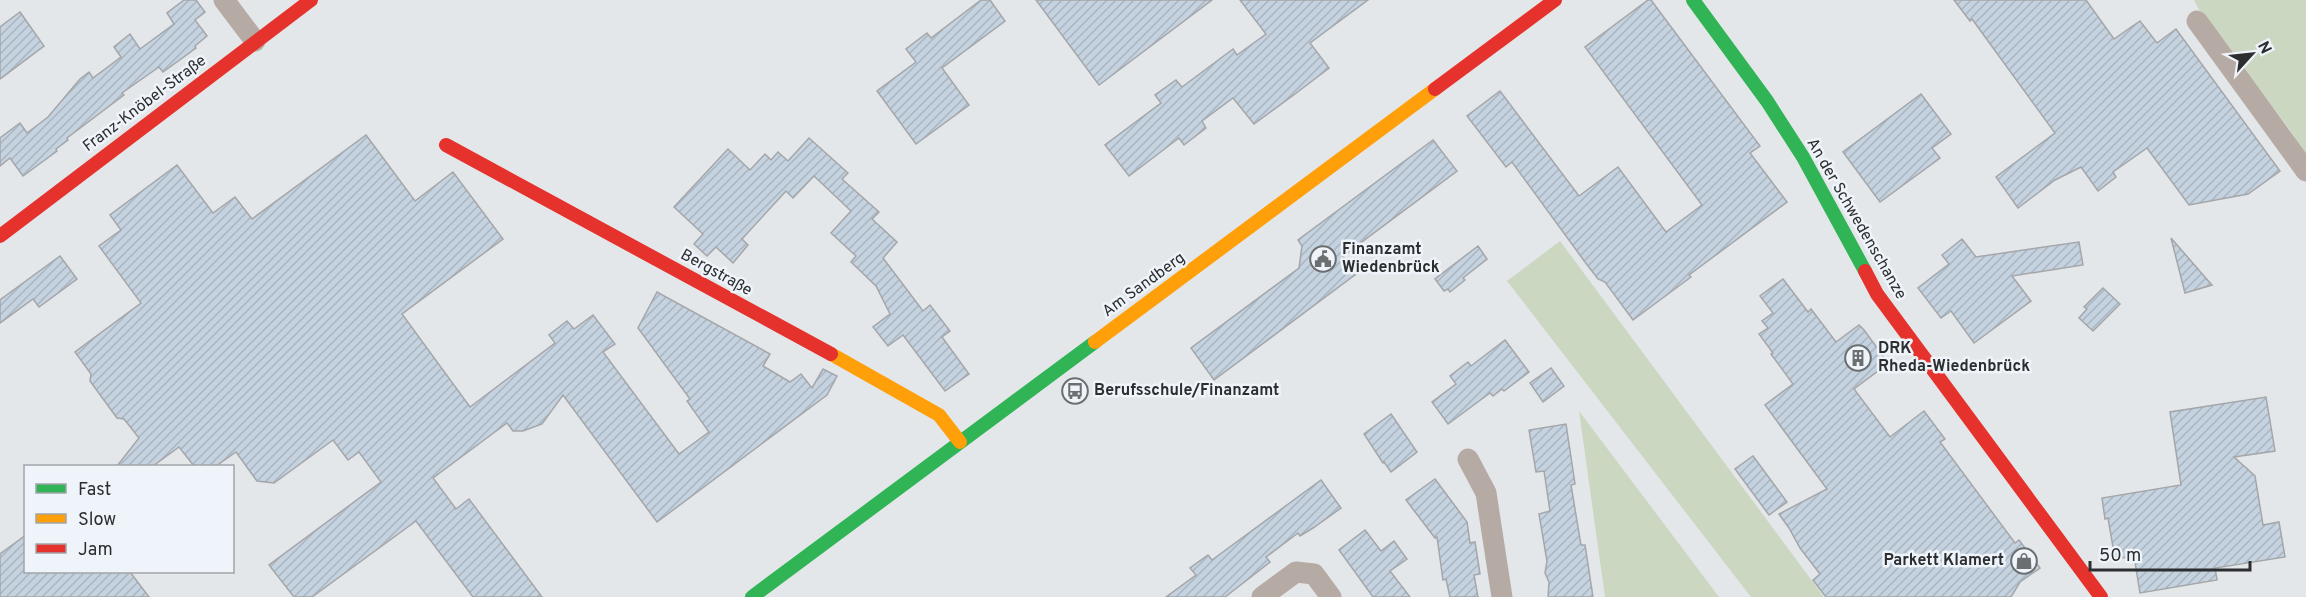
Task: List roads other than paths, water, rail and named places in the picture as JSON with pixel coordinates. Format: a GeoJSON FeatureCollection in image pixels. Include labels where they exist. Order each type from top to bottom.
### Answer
{"type":"FeatureCollection","features":[{"type":"Feature","properties":{"kind":"street"},"geometry":{"type":"LineString","coordinates":[[224,0],[255,41]]}},
{"type":"Feature","properties":{"kind":"street","name":"Franz-Knöbel-Straße"},"geometry":{"type":"LineString","coordinates":[[0,236],[311,0]]}},
{"type":"Feature","properties":{"kind":"street","name":"Am Sandberg"},"geometry":{"type":"LineString","coordinates":[[752,597],[1555,0]]}},
{"type":"Feature","properties":{"kind":"street","name":"An der Schwedenschanze"},"geometry":{"type":"LineString","coordinates":[[1693,0],[1767,101],[1803,157],[1877,294],[2101,597]]}},
{"type":"Feature","properties":{"kind":"street"},"geometry":{"type":"LineString","coordinates":[[2197,21],[2306,171]]}},
{"type":"Feature","properties":{"kind":"street","name":"Bergstraße"},"geometry":{"type":"LineString","coordinates":[[446,145],[900,392],[939,415],[960,442]]}},
{"type":"Feature","properties":{"kind":"street"},"geometry":{"type":"LineString","coordinates":[[1468,459],[1486,493],[1503,597]]}},
{"type":"Feature","properties":{"kind":"street"},"geometry":{"type":"LineString","coordinates":[[1262,597],[1296,572],[1314,574],[1331,597]]}},
{"type":"Feature","properties":{"kind":"place","name":"Finanzamt Wiedenbrück"},"geometry":{"type":"Point","coordinates":[1323,259]}},
{"type":"Feature","properties":{"kind":"place","name":"DRK Rheda-Wiedenbrück"},"geometry":{"type":"Point","coordinates":[1858,358]}},
{"type":"Feature","properties":{"kind":"place","name":"Berufsschule/Finanzamt"},"geometry":{"type":"Point","coordinates":[1075,391]}},
{"type":"Feature","properties":{"kind":"place","name":"Parkett Klamert"},"geometry":{"type":"Point","coordinates":[2024,561]}}]}
